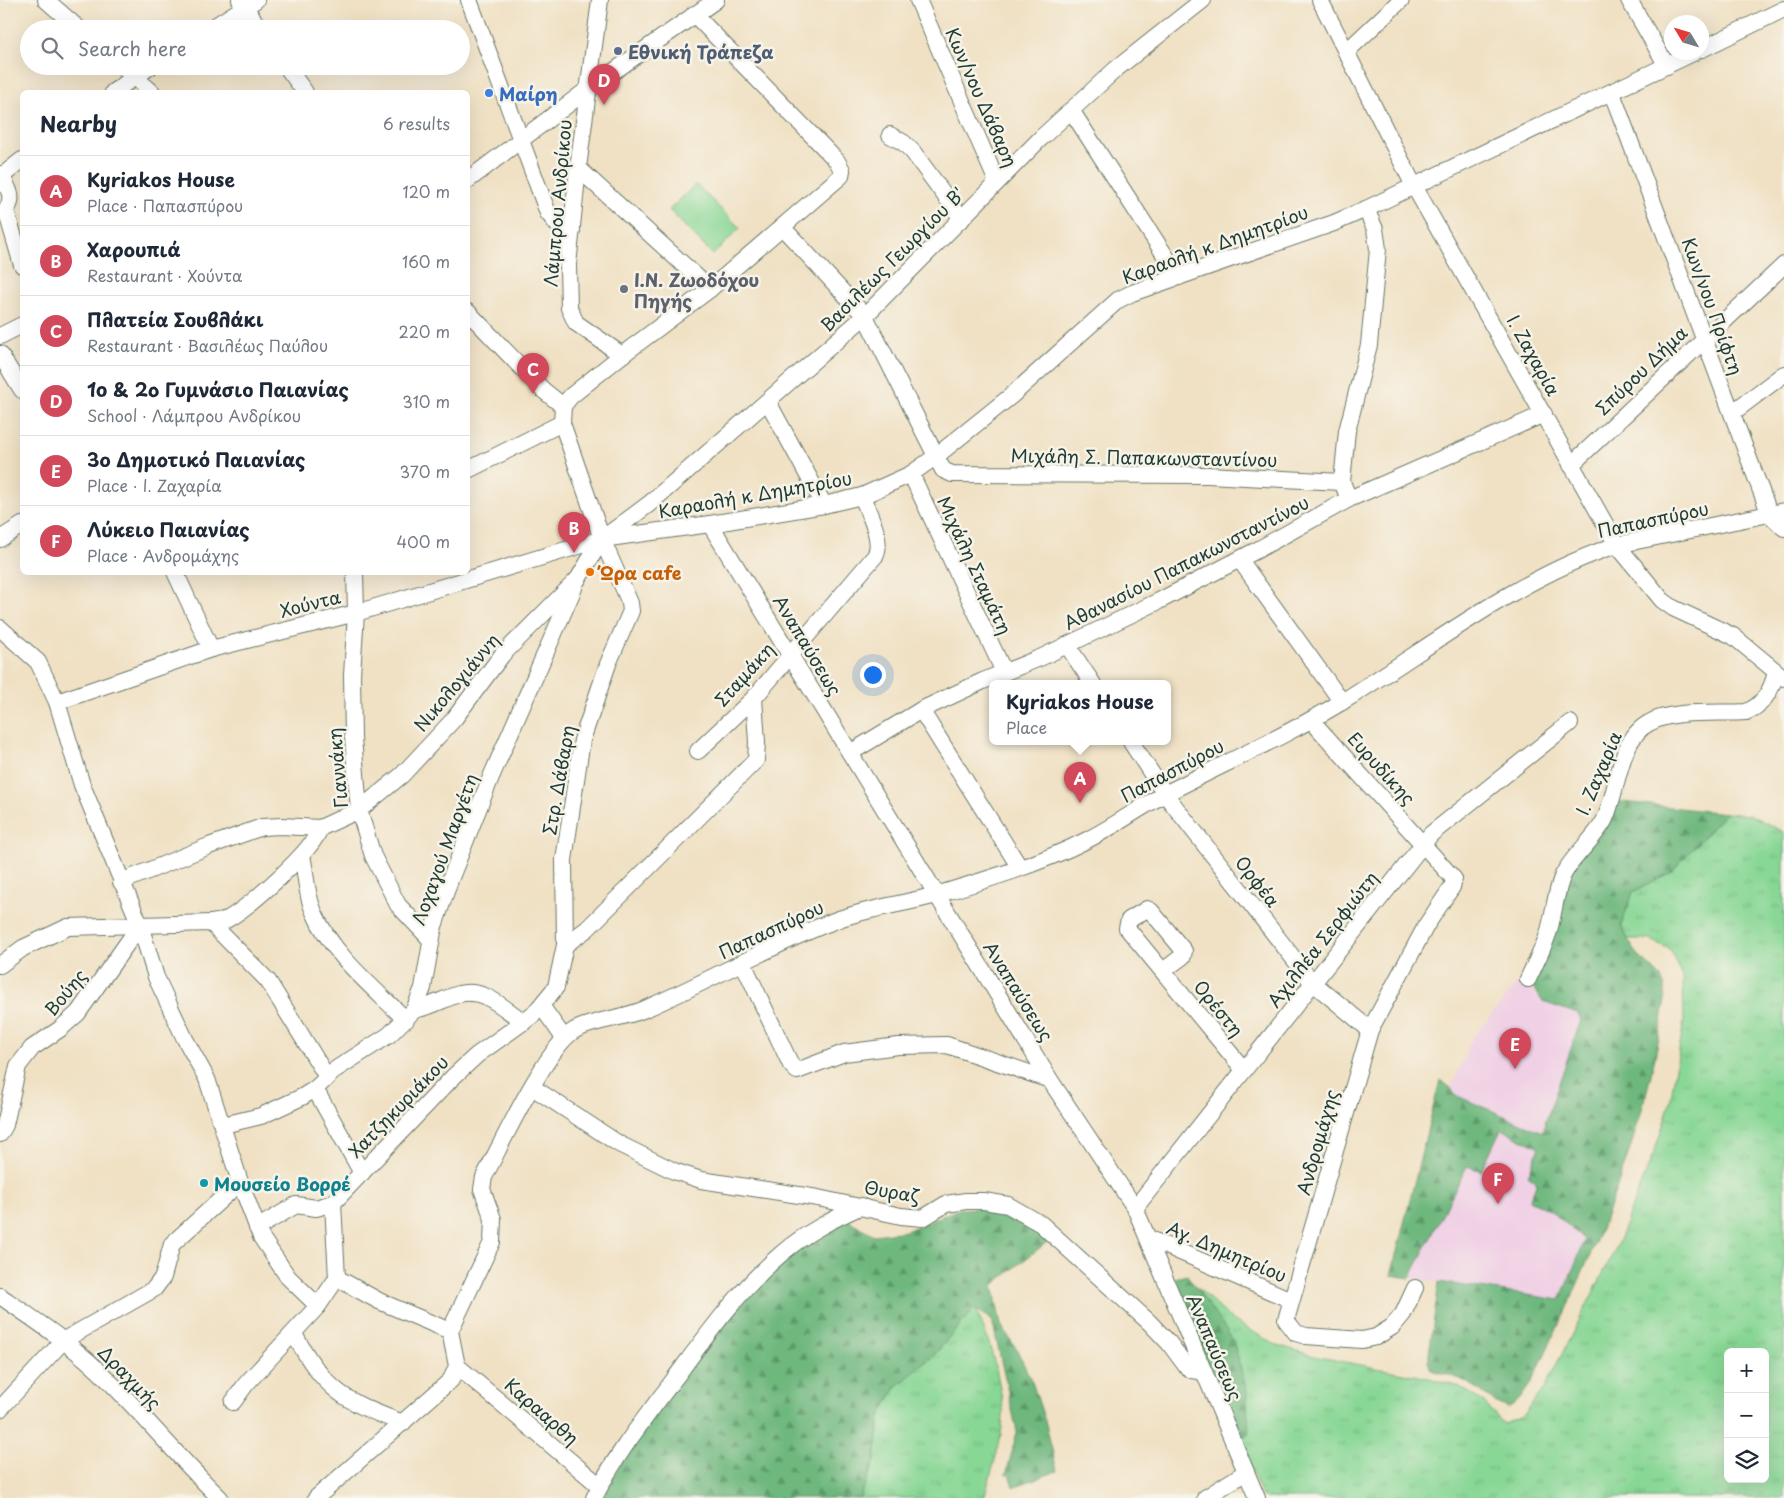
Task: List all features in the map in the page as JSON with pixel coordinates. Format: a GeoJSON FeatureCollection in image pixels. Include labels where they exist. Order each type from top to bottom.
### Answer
{"type":"FeatureCollection","features":[{"type":"Feature","properties":{"kind":"street"},"geometry":{"type":"LineString","coordinates":[[46,0],[69,20]]}},
{"type":"Feature","properties":{"kind":"street"},"geometry":{"type":"LineString","coordinates":[[469,0],[520,140],[551,217],[561,229],[572,231]]}},
{"type":"Feature","properties":{"kind":"street","name":"Λάμπρου Ανδρίκου"},"geometry":{"type":"LineString","coordinates":[[600,0],[587,90],[568,265],[569,308],[576,323],[622,355]]}},
{"type":"Feature","properties":{"kind":"street"},"geometry":{"type":"LineString","coordinates":[[470,178],[587,90],[716,0]]}},
{"type":"Feature","properties":{"kind":"street","name":"Κων/νου Δάβαρη"},"geometry":{"type":"LineString","coordinates":[[918,0],[997,182]]}},
{"type":"Feature","properties":{"kind":"street","name":"Ι. Ζαχαρία"},"geometry":{"type":"LineString","coordinates":[[1320,0],[1414,186],[1617,545],[1662,600],[1673,608],[1733,636],[1780,675],[1755,708],[1746,712],[1664,718],[1650,722],[1640,729],[1633,738],[1617,776],[1603,821],[1564,874],[1559,886],[1548,936],[1528,979]]}},
{"type":"Feature","properties":{"kind":"street"},"geometry":{"type":"LineString","coordinates":[[1346,52],[1401,0]]}},
{"type":"Feature","properties":{"kind":"street"},"geometry":{"type":"LineString","coordinates":[[1630,0],[1667,66]]}},
{"type":"Feature","properties":{"kind":"street"},"geometry":{"type":"LineString","coordinates":[[222,20],[247,2],[256,20]]}},
{"type":"Feature","properties":{"kind":"street","name":"Βασιλέως Γεωργίου Β'"},"geometry":{"type":"LineString","coordinates":[[602,539],[649,504],[865,316],[1071,110],[1197,2]]}},
{"type":"Feature","properties":{"kind":"street"},"geometry":{"type":"LineString","coordinates":[[1709,46],[1784,9]]}},
{"type":"Feature","properties":{"kind":"street"},"geometry":{"type":"LineString","coordinates":[[470,469],[562,423],[563,406],[571,396],[710,289],[841,176],[840,166],[837,161],[694,14]]}},
{"type":"Feature","properties":{"kind":"street","name":"Καραολή κ Δημητρίου"},"geometry":{"type":"LineString","coordinates":[[602,539],[710,524],[824,505],[862,496],[911,474],[935,457],[1011,396],[1118,300],[1132,293],[1334,223],[1366,210],[1679,60]]}},
{"type":"Feature","properties":{"kind":"street"},"geometry":{"type":"LineString","coordinates":[[114,90],[126,75]]}},
{"type":"Feature","properties":{"kind":"street"},"geometry":{"type":"LineString","coordinates":[[132,75],[150,90]]}},
{"type":"Feature","properties":{"kind":"street"},"geometry":{"type":"LineString","coordinates":[[293,75],[304,90]]}},
{"type":"Feature","properties":{"kind":"street","name":"Κων/νου Πρίφτη"},"geometry":{"type":"LineString","coordinates":[[1612,93],[1732,413],[1784,528]]}},
{"type":"Feature","properties":{"kind":"street"},"geometry":{"type":"LineString","coordinates":[[1071,110],[1179,277]]}},
{"type":"Feature","properties":{"kind":"street"},"geometry":{"type":"LineString","coordinates":[[890,135],[904,143],[913,152],[962,219]]}},
{"type":"Feature","properties":{"kind":"street"},"geometry":{"type":"LineString","coordinates":[[20,161],[1,175],[12,200],[3,211],[20,259]]}},
{"type":"Feature","properties":{"kind":"street"},"geometry":{"type":"LineString","coordinates":[[578,168],[710,289]]}},
{"type":"Feature","properties":{"kind":"street"},"geometry":{"type":"LineString","coordinates":[[1349,499],[1342,482],[1346,432],[1369,345],[1378,249],[1375,228],[1366,210]]}},
{"type":"Feature","properties":{"kind":"street"},"geometry":{"type":"LineString","coordinates":[[782,227],[865,316],[926,435],[935,457]]}},
{"type":"Feature","properties":{"kind":"street","name":"Σπύρου Δήμα"},"geometry":{"type":"LineString","coordinates":[[1571,465],[1704,338],[1784,265]]}},
{"type":"Feature","properties":{"kind":"street"},"geometry":{"type":"LineString","coordinates":[[470,314],[542,390],[563,406]]}},
{"type":"Feature","properties":{"kind":"street"},"geometry":{"type":"LineString","coordinates":[[0,336],[20,326]]}},
{"type":"Feature","properties":{"kind":"street"},"geometry":{"type":"LineString","coordinates":[[0,354],[20,387]]}},
{"type":"Feature","properties":{"kind":"street"},"geometry":{"type":"LineString","coordinates":[[1732,413],[1784,374]]}},
{"type":"Feature","properties":{"kind":"street"},"geometry":{"type":"LineString","coordinates":[[768,402],[824,505]]}},
{"type":"Feature","properties":{"kind":"street","name":"Αθανασίου Παπακωνσταντίνου"},"geometry":{"type":"LineString","coordinates":[[850,753],[922,710],[1067,645],[1240,560],[1349,499],[1544,414]]}},
{"type":"Feature","properties":{"kind":"street","name":"Στρ. Δάβαρη"},"geometry":{"type":"LineString","coordinates":[[542,1007],[556,987],[564,945],[564,860],[582,740],[608,664],[629,621],[631,611],[630,603],[602,539],[562,423]]}},
{"type":"Feature","properties":{"kind":"street","name":"Μιχάλη Σ. Παπακωνσταντίνου"},"geometry":{"type":"LineString","coordinates":[[935,457],[943,470],[952,474],[1208,475],[1342,482]]}},
{"type":"Feature","properties":{"kind":"street","name":"Μιχάλη Σταμάτη"},"geometry":{"type":"LineString","coordinates":[[911,474],[1004,672]]}},
{"type":"Feature","properties":{"kind":"street","name":"Σταμάκη"},"geometry":{"type":"LineString","coordinates":[[698,751],[754,698],[878,551],[877,540],[862,496]]}},
{"type":"Feature","properties":{"kind":"street","name":"Παπασπύρου"},"geometry":{"type":"LineString","coordinates":[[564,1038],[577,1029],[605,1020],[628,1017],[743,963],[783,941],[842,918],[936,895],[1020,868],[1086,841],[1165,794],[1311,720],[1534,580],[1593,553],[1617,545],[1777,513]]}},
{"type":"Feature","properties":{"kind":"street","name":"Αναπαύσεως"},"geometry":{"type":"LineString","coordinates":[[710,524],[1050,1080],[1135,1208],[1257,1498]]}},
{"type":"Feature","properties":{"kind":"street"},"geometry":{"type":"LineString","coordinates":[[0,539],[20,526]]}},
{"type":"Feature","properties":{"kind":"street","name":"Νικολογιάννη"},"geometry":{"type":"LineString","coordinates":[[121,882],[201,849],[262,827],[320,828],[359,810],[402,775],[454,719],[502,655],[578,579],[602,539]]}},
{"type":"Feature","properties":{"kind":"street","name":"Χούντα"},"geometry":{"type":"LineString","coordinates":[[57,702],[211,649],[356,612],[602,539]]}},
{"type":"Feature","properties":{"kind":"street"},"geometry":{"type":"LineString","coordinates":[[1240,560],[1342,702]]}},
{"type":"Feature","properties":{"kind":"street"},"geometry":{"type":"LineString","coordinates":[[176,575],[211,649]]}},
{"type":"Feature","properties":{"kind":"street","name":"Γιαννάκη"},"geometry":{"type":"LineString","coordinates":[[355,575],[356,612],[352,675],[353,738],[359,810],[373,856],[398,905],[431,940]]}},
{"type":"Feature","properties":{"kind":"street","name":"Λοχαγού Μαργέτη"},"geometry":{"type":"LineString","coordinates":[[223,1125],[261,1116],[315,1089],[326,1077],[389,1035],[410,1015],[423,988],[431,940],[450,880],[484,794],[578,579]]}},
{"type":"Feature","properties":{"kind":"street"},"geometry":{"type":"LineString","coordinates":[[0,628],[38,662],[57,702],[82,785],[140,926],[156,977],[184,1039],[207,1079],[257,1228],[269,1253],[283,1271],[318,1306]]}},
{"type":"Feature","properties":{"kind":"street"},"geometry":{"type":"LineString","coordinates":[[1067,645],[1090,680]]}},
{"type":"Feature","properties":{"kind":"street"},"geometry":{"type":"LineString","coordinates":[[564,945],[587,929],[756,760],[757,742],[754,698]]}},
{"type":"Feature","properties":{"kind":"street"},"geometry":{"type":"LineString","coordinates":[[922,710],[1020,868]]}},
{"type":"Feature","properties":{"kind":"street","name":"Ευρυδίκης"},"geometry":{"type":"LineString","coordinates":[[1311,720],[1424,844]]}},
{"type":"Feature","properties":{"kind":"street","name":"Αχιλλέα Σερφιώτη"},"geometry":{"type":"LineString","coordinates":[[1135,1208],[1431,834],[1570,723]]}},
{"type":"Feature","properties":{"kind":"street","name":"Ορφέα"},"geometry":{"type":"LineString","coordinates":[[1133,745],[1165,794],[1312,982],[1370,1030]]}},
{"type":"Feature","properties":{"kind":"street"},"geometry":{"type":"LineString","coordinates":[[0,965],[22,948],[68,927],[102,924],[140,926],[224,921],[247,905],[302,855],[314,841],[320,828]]}},
{"type":"Feature","properties":{"kind":"street","name":"Ανδρομάχης"},"geometry":{"type":"LineString","coordinates":[[1415,1288],[1403,1314],[1392,1327],[1376,1337],[1362,1340],[1320,1338],[1296,1333],[1286,1320],[1370,1030],[1427,924],[1452,887],[1454,879],[1424,844]]}},
{"type":"Feature","properties":{"kind":"street"},"geometry":{"type":"LineString","coordinates":[[302,855],[313,911],[326,933],[350,964],[410,1015],[459,994],[476,992],[493,1000],[524,1022]]}},
{"type":"Feature","properties":{"kind":"street"},"geometry":{"type":"LineString","coordinates":[[211,923],[268,981],[326,1077]]}},
{"type":"Feature","properties":{"kind":"street","name":"Βούης"},"geometry":{"type":"LineString","coordinates":[[0,1134],[5,1126],[18,1066],[23,1058],[32,1048],[60,1030],[78,1013],[140,926]]}},
{"type":"Feature","properties":{"kind":"street"},"geometry":{"type":"LineString","coordinates":[[743,963],[791,1065],[797,1071],[844,1053],[898,1046],[947,1045],[1050,1080]]}},
{"type":"Feature","properties":{"kind":"street","name":"Ορέστη"},"geometry":{"type":"LineString","coordinates":[[1164,971],[1244,1070]]}},
{"type":"Feature","properties":{"kind":"street"},"geometry":{"type":"LineString","coordinates":[[316,1498],[334,1493],[402,1423],[452,1380],[457,1366],[450,1331],[492,1242],[493,1219],[482,1189],[484,1177],[532,1087],[564,1038],[542,1007]]}},
{"type":"Feature","properties":{"kind":"street","name":"Χατζηκυριάκου"},"geometry":{"type":"LineString","coordinates":[[333,1203],[464,1066],[542,1007]]}},
{"type":"Feature","properties":{"kind":"street","name":"Θυραζ"},"geometry":{"type":"LineString","coordinates":[[532,1087],[619,1144],[674,1171],[701,1180],[734,1187],[862,1206],[901,1216],[923,1218],[946,1204],[966,1201],[1008,1205],[1024,1212],[1041,1224],[1149,1322],[1169,1343],[1186,1366],[1192,1370],[1204,1372]]}},
{"type":"Feature","properties":{"kind":"street"},"geometry":{"type":"LineString","coordinates":[[315,1089],[362,1173]]}},
{"type":"Feature","properties":{"kind":"street"},"geometry":{"type":"LineString","coordinates":[[0,1409],[64,1340],[154,1289],[163,1277],[172,1244],[240,1182]]}},
{"type":"Feature","properties":{"kind":"street"},"geometry":{"type":"LineString","coordinates":[[233,1402],[246,1384],[318,1306],[337,1278],[333,1203],[316,1208],[296,1205],[257,1228]]}},
{"type":"Feature","properties":{"kind":"street"},"geometry":{"type":"LineString","coordinates":[[597,1492],[627,1444],[665,1391],[721,1317],[743,1292],[781,1254],[828,1221],[862,1206]]}},
{"type":"Feature","properties":{"kind":"street","name":"Αγ. Δημητρίου"},"geometry":{"type":"LineString","coordinates":[[1148,1238],[1291,1300]]}},
{"type":"Feature","properties":{"kind":"street"},"geometry":{"type":"LineString","coordinates":[[337,1278],[379,1300],[450,1331]]}},
{"type":"Feature","properties":{"kind":"street","name":"Δραχμής"},"geometry":{"type":"LineString","coordinates":[[0,1296],[64,1340],[107,1379],[165,1444],[220,1498]]}},
{"type":"Feature","properties":{"kind":"street"},"geometry":{"type":"LineString","coordinates":[[294,1334],[322,1379],[348,1400],[402,1423]]}},
{"type":"Feature","properties":{"kind":"street","name":"Καρααρθη"},"geometry":{"type":"LineString","coordinates":[[457,1366],[597,1492]]}},
{"type":"Feature","properties":{"kind":"street"},"geometry":{"type":"LineString","coordinates":[[1205,1498],[1246,1472]]}},
{"type":"Feature","properties":{"kind":"shaded area"},"geometry":{"type":"Polygon","coordinates":[[[1522,978],[1543,1002],[1578,1014],[1581,1020],[1541,1132],[1455,1095],[1451,1088],[1472,1038],[1522,978]]]}},
{"type":"Feature","properties":{"kind":"shaded area"},"geometry":{"type":"Polygon","coordinates":[[[1501,1129],[1539,1148],[1528,1176],[1537,1183],[1529,1200],[1551,1211],[1585,1240],[1559,1300],[1410,1278],[1467,1166],[1481,1171],[1501,1129]]]}},
{"type":"Feature","properties":{"kind":"green space"},"geometry":{"type":"Polygon","coordinates":[[[696,184],[740,228],[713,255],[669,210],[696,184]]]}},
{"type":"Feature","properties":{"kind":"green space"},"geometry":{"type":"Polygon","coordinates":[[[1613,801],[1726,813],[1671,872],[1633,892],[1621,925],[1637,953],[1662,980],[1665,990],[1662,1024],[1655,1057],[1625,1165],[1598,1236],[1534,1377],[1523,1395],[1508,1408],[1495,1402],[1465,1381],[1431,1370],[1428,1361],[1439,1282],[1560,1300],[1585,1240],[1551,1211],[1529,1200],[1537,1183],[1528,1176],[1539,1148],[1501,1129],[1481,1171],[1467,1166],[1410,1278],[1391,1275],[1440,1080],[1451,1088],[1455,1095],[1542,1132],[1581,1020],[1578,1014],[1543,1002],[1533,987],[1540,970],[1561,887],[1613,801]]]}},
{"type":"Feature","properties":{"kind":"green space"},"geometry":{"type":"Polygon","coordinates":[[[1726,813],[1750,815],[1784,832],[1784,1498],[1263,1498],[1237,1437],[1249,1434],[1246,1388],[1198,1288],[1231,1319],[1274,1344],[1314,1356],[1429,1378],[1460,1387],[1482,1401],[1504,1424],[1522,1417],[1544,1389],[1616,1248],[1656,1147],[1670,1103],[1684,1021],[1683,980],[1670,949],[1648,939],[1628,939],[1621,925],[1633,892],[1671,871],[1726,813]]]}},
{"type":"Feature","properties":{"kind":"green space"},"geometry":{"type":"Polygon","coordinates":[[[1000,1208],[1052,1238],[993,1285],[1001,1325],[1017,1350],[1032,1382],[1046,1424],[1057,1471],[1013,1487],[1009,1473],[1006,1475],[1017,1432],[992,1320],[974,1309],[935,1354],[896,1387],[880,1416],[875,1461],[859,1498],[600,1498],[628,1451],[727,1317],[784,1257],[844,1218],[874,1235],[906,1231],[959,1209],[1000,1208]]]}},
{"type":"Feature","properties":{"kind":"green space"},"geometry":{"type":"Polygon","coordinates":[[[1187,1275],[1233,1340],[1246,1388],[1249,1435],[1237,1437],[1171,1279],[1187,1275]]]}},
{"type":"Feature","properties":{"kind":"green space"},"geometry":{"type":"Polygon","coordinates":[[[974,1308],[989,1344],[998,1376],[1003,1405],[1001,1436],[984,1498],[859,1498],[875,1461],[880,1416],[896,1387],[935,1354],[974,1308]]]}},
{"type":"Feature","properties":{"kind":"place","name":"Εθνική Τράπεζα"},"geometry":{"type":"Point","coordinates":[618,51]}},
{"type":"Feature","properties":{"kind":"place","name":"Μαίρη"},"geometry":{"type":"Point","coordinates":[489,93]}},
{"type":"Feature","properties":{"kind":"place","name":"1ο & 2ο Γυμνάσιο Παιανίας"},"geometry":{"type":"Point","coordinates":[604,105]}},
{"type":"Feature","properties":{"kind":"place","name":"Ι.Ν. Ζωοδόχου Πηγής"},"geometry":{"type":"Point","coordinates":[624,289]}},
{"type":"Feature","properties":{"kind":"place","name":"Πλατεία Σουβλάκι"},"geometry":{"type":"Point","coordinates":[533,394]}},
{"type":"Feature","properties":{"kind":"place","name":"Χαρουπιά"},"geometry":{"type":"Point","coordinates":[574,553]}},
{"type":"Feature","properties":{"kind":"place","name":"Ώρα cafe"},"geometry":{"type":"Point","coordinates":[590,572]}},
{"type":"Feature","properties":{"kind":"place","name":"Kyriakos House"},"geometry":{"type":"Point","coordinates":[1080,803]}},
{"type":"Feature","properties":{"kind":"place","name":"3ο Δημοτικό Παιανίας"},"geometry":{"type":"Point","coordinates":[1515,1069]}},
{"type":"Feature","properties":{"kind":"place","name":"Μουσείο Βορρέ"},"geometry":{"type":"Point","coordinates":[204,1183]}},
{"type":"Feature","properties":{"kind":"place","name":"Λύκειο Παιανίας"},"geometry":{"type":"Point","coordinates":[1498,1204]}}]}
